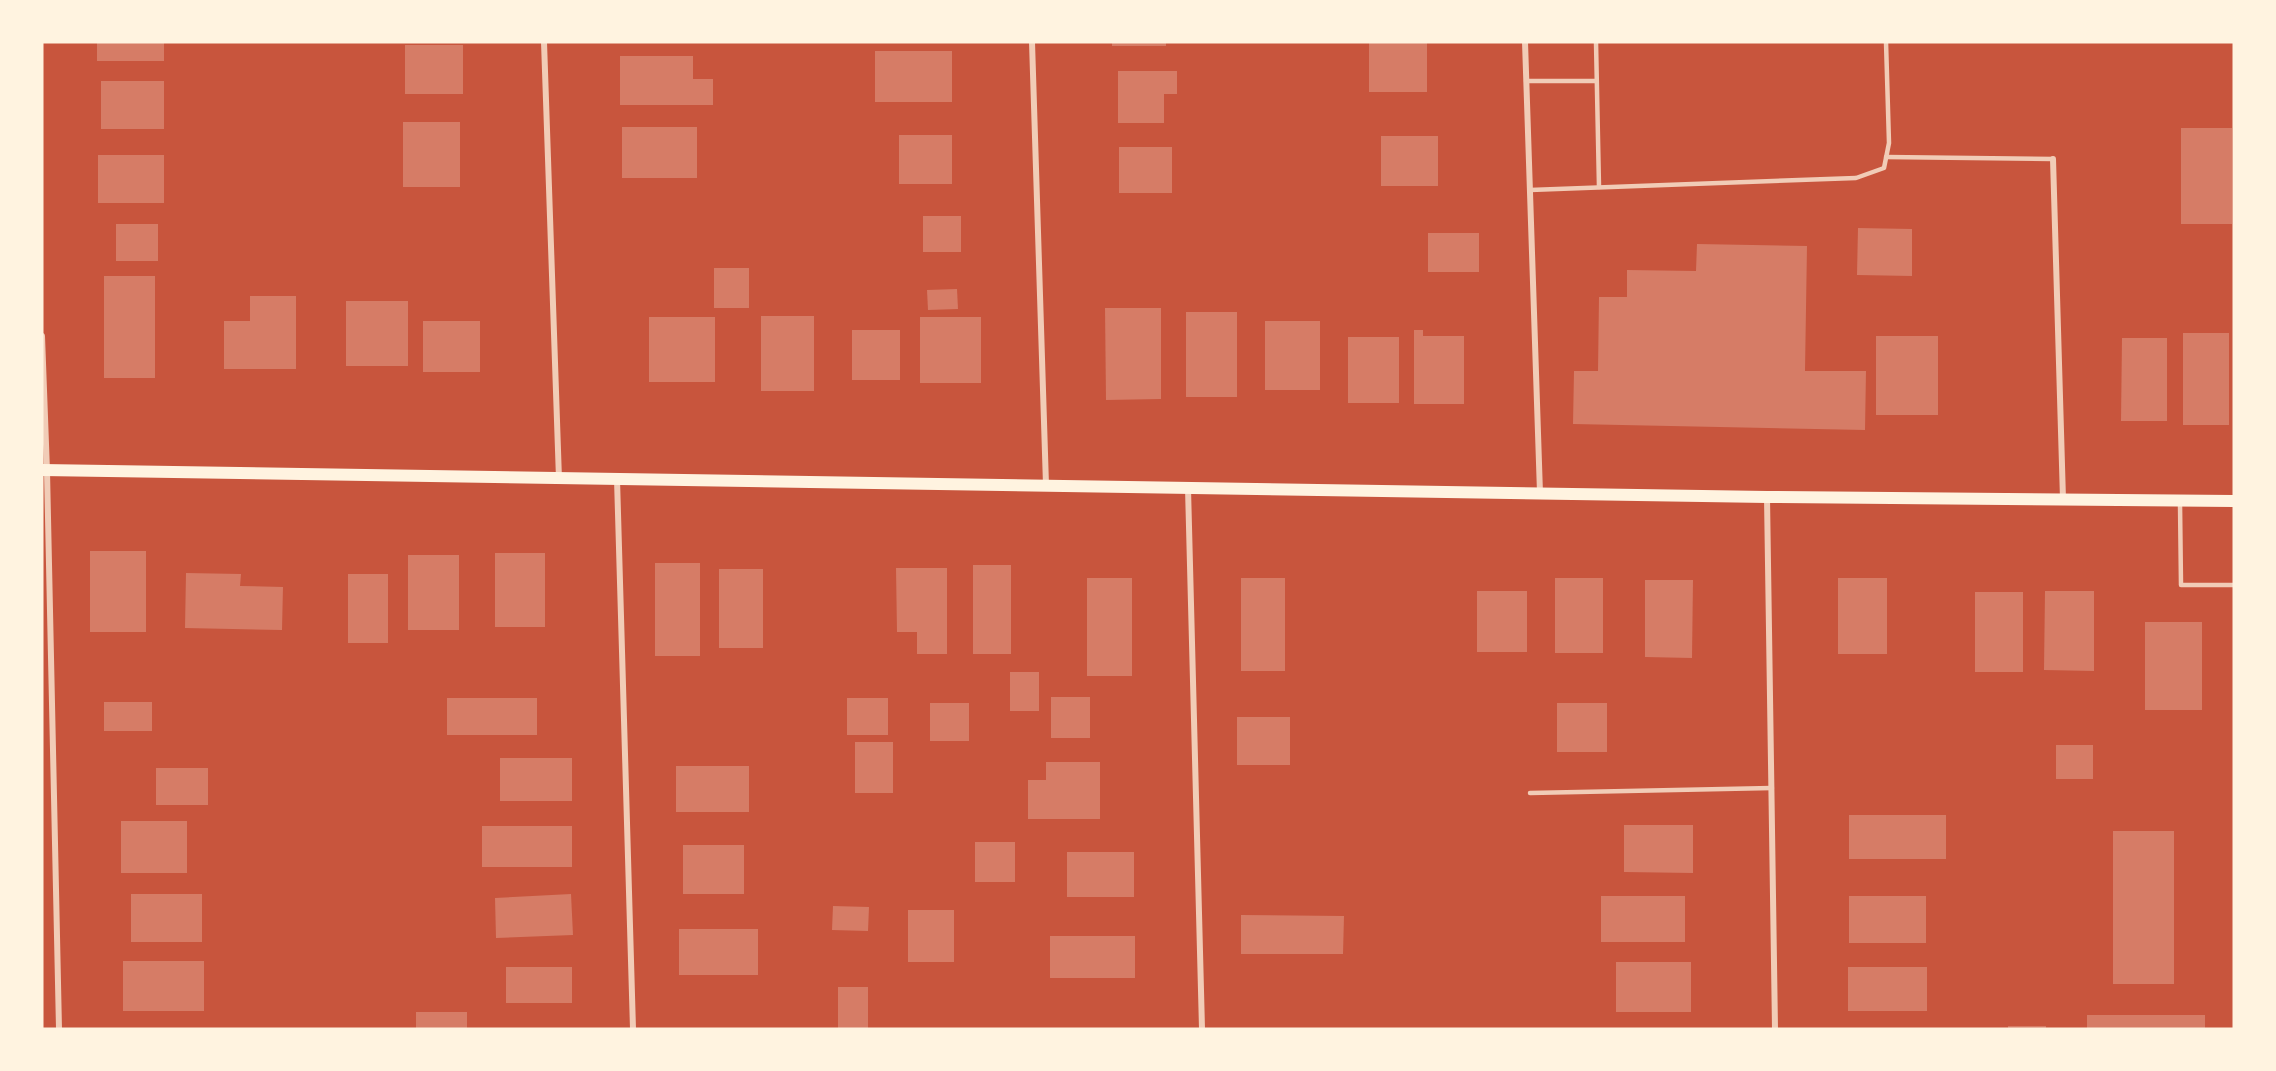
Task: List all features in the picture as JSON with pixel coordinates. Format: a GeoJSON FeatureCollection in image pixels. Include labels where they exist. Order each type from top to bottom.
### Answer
{"type":"FeatureCollection","features":[{"type":"Feature","properties":{"kind":"main road"},"geometry":{"type":"LineString","coordinates":[[44,470],[1767,497],[2234,501]]}},
{"type":"Feature","properties":{"kind":"street"},"geometry":{"type":"LineString","coordinates":[[544,42],[559,479]]}},
{"type":"Feature","properties":{"kind":"street"},"geometry":{"type":"LineString","coordinates":[[1032,42],[1046,486]]}},
{"type":"Feature","properties":{"kind":"street"},"geometry":{"type":"LineString","coordinates":[[1525,42],[1540,493]]}},
{"type":"Feature","properties":{"kind":"street"},"geometry":{"type":"LineString","coordinates":[[2053,159],[2063,499]]}},
{"type":"Feature","properties":{"kind":"street"},"geometry":{"type":"LineString","coordinates":[[42,336],[59,1029]]}},
{"type":"Feature","properties":{"kind":"street"},"geometry":{"type":"LineString","coordinates":[[617,479],[633,1029]]}},
{"type":"Feature","properties":{"kind":"street"},"geometry":{"type":"LineString","coordinates":[[1188,488],[1202,1029]]}},
{"type":"Feature","properties":{"kind":"street"},"geometry":{"type":"LineString","coordinates":[[1767,497],[1774,1029]]}},
{"type":"Feature","properties":{"kind":"lane"},"geometry":{"type":"LineString","coordinates":[[1596,42],[1599,187]]}},
{"type":"Feature","properties":{"kind":"lane"},"geometry":{"type":"LineString","coordinates":[[1530,190],[1856,178],[1884,168],[1889,143],[1886,42]]}},
{"type":"Feature","properties":{"kind":"lane"},"geometry":{"type":"LineString","coordinates":[[1526,81],[1596,81]]}},
{"type":"Feature","properties":{"kind":"lane"},"geometry":{"type":"LineString","coordinates":[[1886,158],[2053,159]]}},
{"type":"Feature","properties":{"kind":"lane"},"geometry":{"type":"LineString","coordinates":[[2180,500],[2181,585],[2234,585]]}},
{"type":"Feature","properties":{"kind":"lane"},"geometry":{"type":"LineString","coordinates":[[1530,793],[1772,788]]}},
{"type":"Feature","properties":{"kind":"building"},"geometry":{"type":"Polygon","coordinates":[[[97,42],[164,42],[164,61],[97,61],[97,42]]]}},
{"type":"Feature","properties":{"kind":"building"},"geometry":{"type":"Polygon","coordinates":[[[1112,42],[1166,42],[1166,46],[1112,46],[1112,42]]]}},
{"type":"Feature","properties":{"kind":"building"},"geometry":{"type":"Polygon","coordinates":[[[1369,42],[1427,42],[1427,92],[1369,92],[1369,42]]]}},
{"type":"Feature","properties":{"kind":"building"},"geometry":{"type":"Polygon","coordinates":[[[405,45],[463,45],[463,94],[405,94],[405,45]]]}},
{"type":"Feature","properties":{"kind":"building"},"geometry":{"type":"Polygon","coordinates":[[[875,51],[952,51],[952,102],[875,102],[875,51]]]}},
{"type":"Feature","properties":{"kind":"building"},"geometry":{"type":"Polygon","coordinates":[[[620,56],[693,56],[693,79],[713,79],[713,105],[620,105],[620,56]]]}},
{"type":"Feature","properties":{"kind":"building"},"geometry":{"type":"Polygon","coordinates":[[[1118,71],[1177,71],[1177,94],[1164,94],[1164,123],[1118,123],[1118,71]]]}},
{"type":"Feature","properties":{"kind":"building"},"geometry":{"type":"Polygon","coordinates":[[[101,81],[164,81],[164,129],[101,129],[101,81]]]}},
{"type":"Feature","properties":{"kind":"building"},"geometry":{"type":"Polygon","coordinates":[[[403,122],[460,122],[460,187],[403,187],[403,122]]]}},
{"type":"Feature","properties":{"kind":"building"},"geometry":{"type":"Polygon","coordinates":[[[622,127],[697,127],[697,178],[622,178],[622,127]]]}},
{"type":"Feature","properties":{"kind":"building"},"geometry":{"type":"Polygon","coordinates":[[[2181,128],[2232,128],[2232,224],[2181,224],[2181,128]]]}},
{"type":"Feature","properties":{"kind":"building"},"geometry":{"type":"Polygon","coordinates":[[[899,135],[952,135],[952,184],[899,184],[899,135]]]}},
{"type":"Feature","properties":{"kind":"building"},"geometry":{"type":"Polygon","coordinates":[[[1381,136],[1438,136],[1438,186],[1381,186],[1381,136]]]}},
{"type":"Feature","properties":{"kind":"building"},"geometry":{"type":"Polygon","coordinates":[[[1119,147],[1172,147],[1172,193],[1119,193],[1119,147]]]}},
{"type":"Feature","properties":{"kind":"building"},"geometry":{"type":"Polygon","coordinates":[[[98,155],[164,155],[164,203],[98,203],[98,155]]]}},
{"type":"Feature","properties":{"kind":"building"},"geometry":{"type":"Polygon","coordinates":[[[923,216],[961,216],[961,252],[923,252],[923,216]]]}},
{"type":"Feature","properties":{"kind":"building"},"geometry":{"type":"Polygon","coordinates":[[[116,224],[158,224],[158,261],[116,261],[116,224]]]}},
{"type":"Feature","properties":{"kind":"building"},"geometry":{"type":"Polygon","coordinates":[[[1858,228],[1912,229],[1912,276],[1857,275],[1858,228]]]}},
{"type":"Feature","properties":{"kind":"building"},"geometry":{"type":"Polygon","coordinates":[[[1428,233],[1479,233],[1479,272],[1428,272],[1428,233]]]}},
{"type":"Feature","properties":{"kind":"building"},"geometry":{"type":"Polygon","coordinates":[[[1697,244],[1807,246],[1805,371],[1866,371],[1865,430],[1573,424],[1574,371],[1598,371],[1599,297],[1627,297],[1627,270],[1696,271],[1697,244]]]}},
{"type":"Feature","properties":{"kind":"building"},"geometry":{"type":"Polygon","coordinates":[[[714,268],[749,268],[749,308],[714,308],[714,268]]]}},
{"type":"Feature","properties":{"kind":"building"},"geometry":{"type":"Polygon","coordinates":[[[104,276],[155,276],[155,378],[104,378],[104,276]]]}},
{"type":"Feature","properties":{"kind":"building"},"geometry":{"type":"Polygon","coordinates":[[[957,289],[958,309],[928,310],[927,290],[957,289]]]}},
{"type":"Feature","properties":{"kind":"building"},"geometry":{"type":"Polygon","coordinates":[[[250,296],[296,296],[296,369],[224,369],[224,321],[250,321],[250,296]]]}},
{"type":"Feature","properties":{"kind":"building"},"geometry":{"type":"Polygon","coordinates":[[[346,301],[408,301],[408,366],[346,366],[346,301]]]}},
{"type":"Feature","properties":{"kind":"building"},"geometry":{"type":"Polygon","coordinates":[[[1105,308],[1161,308],[1161,399],[1106,400],[1105,308]]]}},
{"type":"Feature","properties":{"kind":"building"},"geometry":{"type":"Polygon","coordinates":[[[1186,312],[1237,312],[1237,397],[1186,397],[1186,312]]]}},
{"type":"Feature","properties":{"kind":"building"},"geometry":{"type":"Polygon","coordinates":[[[761,316],[814,316],[814,391],[761,391],[761,316]]]}},
{"type":"Feature","properties":{"kind":"building"},"geometry":{"type":"Polygon","coordinates":[[[649,317],[715,317],[715,382],[649,382],[649,317]]]}},
{"type":"Feature","properties":{"kind":"building"},"geometry":{"type":"Polygon","coordinates":[[[920,317],[981,317],[981,383],[920,383],[920,317]]]}},
{"type":"Feature","properties":{"kind":"building"},"geometry":{"type":"Polygon","coordinates":[[[423,321],[480,321],[480,372],[423,372],[423,321]]]}},
{"type":"Feature","properties":{"kind":"building"},"geometry":{"type":"Polygon","coordinates":[[[1265,321],[1320,321],[1320,390],[1265,390],[1265,321]]]}},
{"type":"Feature","properties":{"kind":"building"},"geometry":{"type":"Polygon","coordinates":[[[852,330],[900,330],[900,380],[852,380],[852,330]]]}},
{"type":"Feature","properties":{"kind":"building"},"geometry":{"type":"Polygon","coordinates":[[[1414,330],[1423,330],[1423,336],[1464,336],[1464,404],[1414,404],[1414,330]]]}},
{"type":"Feature","properties":{"kind":"building"},"geometry":{"type":"Polygon","coordinates":[[[2183,333],[2229,333],[2229,425],[2183,425],[2183,333]]]}},
{"type":"Feature","properties":{"kind":"building"},"geometry":{"type":"Polygon","coordinates":[[[1876,336],[1938,336],[1938,415],[1876,415],[1876,336]]]}},
{"type":"Feature","properties":{"kind":"building"},"geometry":{"type":"Polygon","coordinates":[[[1348,337],[1399,337],[1399,403],[1348,403],[1348,337]]]}},
{"type":"Feature","properties":{"kind":"building"},"geometry":{"type":"Polygon","coordinates":[[[2122,338],[2167,338],[2167,421],[2121,421],[2122,338]]]}},
{"type":"Feature","properties":{"kind":"building"},"geometry":{"type":"Polygon","coordinates":[[[90,551],[146,551],[146,632],[90,632],[90,551]]]}},
{"type":"Feature","properties":{"kind":"building"},"geometry":{"type":"Polygon","coordinates":[[[495,553],[545,553],[545,627],[495,627],[495,553]]]}},
{"type":"Feature","properties":{"kind":"building"},"geometry":{"type":"Polygon","coordinates":[[[408,555],[459,555],[459,630],[408,630],[408,555]]]}},
{"type":"Feature","properties":{"kind":"building"},"geometry":{"type":"Polygon","coordinates":[[[655,563],[700,563],[700,656],[655,656],[655,563]]]}},
{"type":"Feature","properties":{"kind":"building"},"geometry":{"type":"Polygon","coordinates":[[[973,565],[1011,565],[1011,654],[973,654],[973,565]]]}},
{"type":"Feature","properties":{"kind":"building"},"geometry":{"type":"Polygon","coordinates":[[[896,568],[947,568],[947,654],[917,654],[917,632],[897,632],[896,568]]]}},
{"type":"Feature","properties":{"kind":"building"},"geometry":{"type":"Polygon","coordinates":[[[719,569],[763,569],[763,648],[719,648],[719,569]]]}},
{"type":"Feature","properties":{"kind":"building"},"geometry":{"type":"Polygon","coordinates":[[[186,573],[241,574],[240,586],[283,587],[282,630],[185,628],[186,573]]]}},
{"type":"Feature","properties":{"kind":"building"},"geometry":{"type":"Polygon","coordinates":[[[348,574],[388,574],[388,643],[348,643],[348,574]]]}},
{"type":"Feature","properties":{"kind":"building"},"geometry":{"type":"Polygon","coordinates":[[[1087,578],[1132,578],[1132,676],[1087,676],[1087,578]]]}},
{"type":"Feature","properties":{"kind":"building"},"geometry":{"type":"Polygon","coordinates":[[[1241,578],[1285,578],[1285,671],[1241,671],[1241,578]]]}},
{"type":"Feature","properties":{"kind":"building"},"geometry":{"type":"Polygon","coordinates":[[[1555,578],[1603,578],[1603,653],[1555,653],[1555,578]]]}},
{"type":"Feature","properties":{"kind":"building"},"geometry":{"type":"Polygon","coordinates":[[[1838,578],[1887,578],[1887,654],[1838,654],[1838,578]]]}},
{"type":"Feature","properties":{"kind":"building"},"geometry":{"type":"Polygon","coordinates":[[[1645,580],[1693,580],[1692,658],[1645,657],[1645,580]]]}},
{"type":"Feature","properties":{"kind":"building"},"geometry":{"type":"Polygon","coordinates":[[[1477,591],[1527,591],[1527,652],[1477,652],[1477,591]]]}},
{"type":"Feature","properties":{"kind":"building"},"geometry":{"type":"Polygon","coordinates":[[[2045,591],[2094,591],[2094,671],[2044,670],[2045,591]]]}},
{"type":"Feature","properties":{"kind":"building"},"geometry":{"type":"Polygon","coordinates":[[[1975,592],[2023,592],[2023,672],[1975,672],[1975,592]]]}},
{"type":"Feature","properties":{"kind":"building"},"geometry":{"type":"Polygon","coordinates":[[[2145,622],[2202,622],[2202,710],[2145,710],[2145,622]]]}},
{"type":"Feature","properties":{"kind":"building"},"geometry":{"type":"Polygon","coordinates":[[[1010,672],[1039,672],[1039,711],[1010,711],[1010,672]]]}},
{"type":"Feature","properties":{"kind":"building"},"geometry":{"type":"Polygon","coordinates":[[[1051,697],[1090,697],[1090,738],[1051,738],[1051,697]]]}},
{"type":"Feature","properties":{"kind":"building"},"geometry":{"type":"Polygon","coordinates":[[[447,698],[537,698],[537,735],[447,735],[447,698]]]}},
{"type":"Feature","properties":{"kind":"building"},"geometry":{"type":"Polygon","coordinates":[[[847,698],[888,698],[888,735],[847,735],[847,698]]]}},
{"type":"Feature","properties":{"kind":"building"},"geometry":{"type":"Polygon","coordinates":[[[104,702],[152,702],[152,731],[104,731],[104,702]]]}},
{"type":"Feature","properties":{"kind":"building"},"geometry":{"type":"Polygon","coordinates":[[[930,703],[969,703],[969,741],[930,741],[930,703]]]}},
{"type":"Feature","properties":{"kind":"building"},"geometry":{"type":"Polygon","coordinates":[[[1557,703],[1607,703],[1607,752],[1557,752],[1557,703]]]}},
{"type":"Feature","properties":{"kind":"building"},"geometry":{"type":"Polygon","coordinates":[[[1237,717],[1290,717],[1290,765],[1237,765],[1237,717]]]}},
{"type":"Feature","properties":{"kind":"building"},"geometry":{"type":"Polygon","coordinates":[[[855,742],[893,742],[893,793],[855,793],[855,742]]]}},
{"type":"Feature","properties":{"kind":"building"},"geometry":{"type":"Polygon","coordinates":[[[2056,745],[2093,745],[2093,779],[2056,779],[2056,745]]]}},
{"type":"Feature","properties":{"kind":"building"},"geometry":{"type":"Polygon","coordinates":[[[500,758],[572,758],[572,801],[500,801],[500,758]]]}},
{"type":"Feature","properties":{"kind":"building"},"geometry":{"type":"Polygon","coordinates":[[[1046,762],[1100,762],[1100,819],[1028,819],[1028,780],[1046,780],[1046,762]]]}},
{"type":"Feature","properties":{"kind":"building"},"geometry":{"type":"Polygon","coordinates":[[[676,766],[749,766],[749,812],[676,812],[676,766]]]}},
{"type":"Feature","properties":{"kind":"building"},"geometry":{"type":"Polygon","coordinates":[[[156,768],[208,768],[208,805],[156,805],[156,768]]]}},
{"type":"Feature","properties":{"kind":"building"},"geometry":{"type":"Polygon","coordinates":[[[1849,815],[1946,815],[1946,859],[1849,859],[1849,815]]]}},
{"type":"Feature","properties":{"kind":"building"},"geometry":{"type":"Polygon","coordinates":[[[121,821],[187,821],[187,873],[121,873],[121,821]]]}},
{"type":"Feature","properties":{"kind":"building"},"geometry":{"type":"Polygon","coordinates":[[[1624,825],[1693,825],[1693,873],[1624,872],[1624,825]]]}},
{"type":"Feature","properties":{"kind":"building"},"geometry":{"type":"Polygon","coordinates":[[[482,826],[572,826],[572,867],[482,867],[482,826]]]}},
{"type":"Feature","properties":{"kind":"building"},"geometry":{"type":"Polygon","coordinates":[[[2113,831],[2174,831],[2174,984],[2113,984],[2113,831]]]}},
{"type":"Feature","properties":{"kind":"building"},"geometry":{"type":"Polygon","coordinates":[[[975,842],[1015,842],[1015,882],[975,882],[975,842]]]}},
{"type":"Feature","properties":{"kind":"building"},"geometry":{"type":"Polygon","coordinates":[[[683,845],[744,845],[744,894],[683,894],[683,845]]]}},
{"type":"Feature","properties":{"kind":"building"},"geometry":{"type":"Polygon","coordinates":[[[1067,852],[1134,852],[1134,897],[1067,897],[1067,852]]]}},
{"type":"Feature","properties":{"kind":"building"},"geometry":{"type":"Polygon","coordinates":[[[131,894],[202,894],[202,942],[131,942],[131,894]]]}},
{"type":"Feature","properties":{"kind":"building"},"geometry":{"type":"Polygon","coordinates":[[[571,894],[573,935],[496,938],[495,898],[571,894]]]}},
{"type":"Feature","properties":{"kind":"building"},"geometry":{"type":"Polygon","coordinates":[[[1601,896],[1685,896],[1685,942],[1601,942],[1601,896]]]}},
{"type":"Feature","properties":{"kind":"building"},"geometry":{"type":"Polygon","coordinates":[[[1849,896],[1926,896],[1926,943],[1849,943],[1849,896]]]}},
{"type":"Feature","properties":{"kind":"building"},"geometry":{"type":"Polygon","coordinates":[[[833,906],[869,907],[868,931],[832,930],[833,906]]]}},
{"type":"Feature","properties":{"kind":"building"},"geometry":{"type":"Polygon","coordinates":[[[908,910],[954,910],[954,962],[908,962],[908,910]]]}},
{"type":"Feature","properties":{"kind":"building"},"geometry":{"type":"Polygon","coordinates":[[[1241,915],[1344,916],[1343,954],[1241,954],[1241,915]]]}},
{"type":"Feature","properties":{"kind":"building"},"geometry":{"type":"Polygon","coordinates":[[[679,929],[758,929],[758,975],[679,975],[679,929]]]}},
{"type":"Feature","properties":{"kind":"building"},"geometry":{"type":"Polygon","coordinates":[[[1050,936],[1135,936],[1135,978],[1050,978],[1050,936]]]}},
{"type":"Feature","properties":{"kind":"building"},"geometry":{"type":"Polygon","coordinates":[[[123,961],[204,961],[204,1011],[123,1011],[123,961]]]}},
{"type":"Feature","properties":{"kind":"building"},"geometry":{"type":"Polygon","coordinates":[[[1616,962],[1691,962],[1691,1012],[1616,1012],[1616,962]]]}},
{"type":"Feature","properties":{"kind":"building"},"geometry":{"type":"Polygon","coordinates":[[[506,967],[572,967],[572,1003],[506,1003],[506,967]]]}},
{"type":"Feature","properties":{"kind":"building"},"geometry":{"type":"Polygon","coordinates":[[[1848,967],[1927,967],[1927,1011],[1848,1011],[1848,967]]]}},
{"type":"Feature","properties":{"kind":"building"},"geometry":{"type":"Polygon","coordinates":[[[838,987],[868,987],[868,1029],[838,1029],[838,987]]]}},
{"type":"Feature","properties":{"kind":"building"},"geometry":{"type":"Polygon","coordinates":[[[416,1012],[467,1012],[467,1029],[416,1029],[416,1012]]]}},
{"type":"Feature","properties":{"kind":"building"},"geometry":{"type":"Polygon","coordinates":[[[2087,1015],[2205,1015],[2205,1029],[2087,1029],[2087,1015]]]}},
{"type":"Feature","properties":{"kind":"building"},"geometry":{"type":"Polygon","coordinates":[[[2008,1026],[2046,1026],[2046,1029],[2008,1029],[2008,1026]]]}}]}
